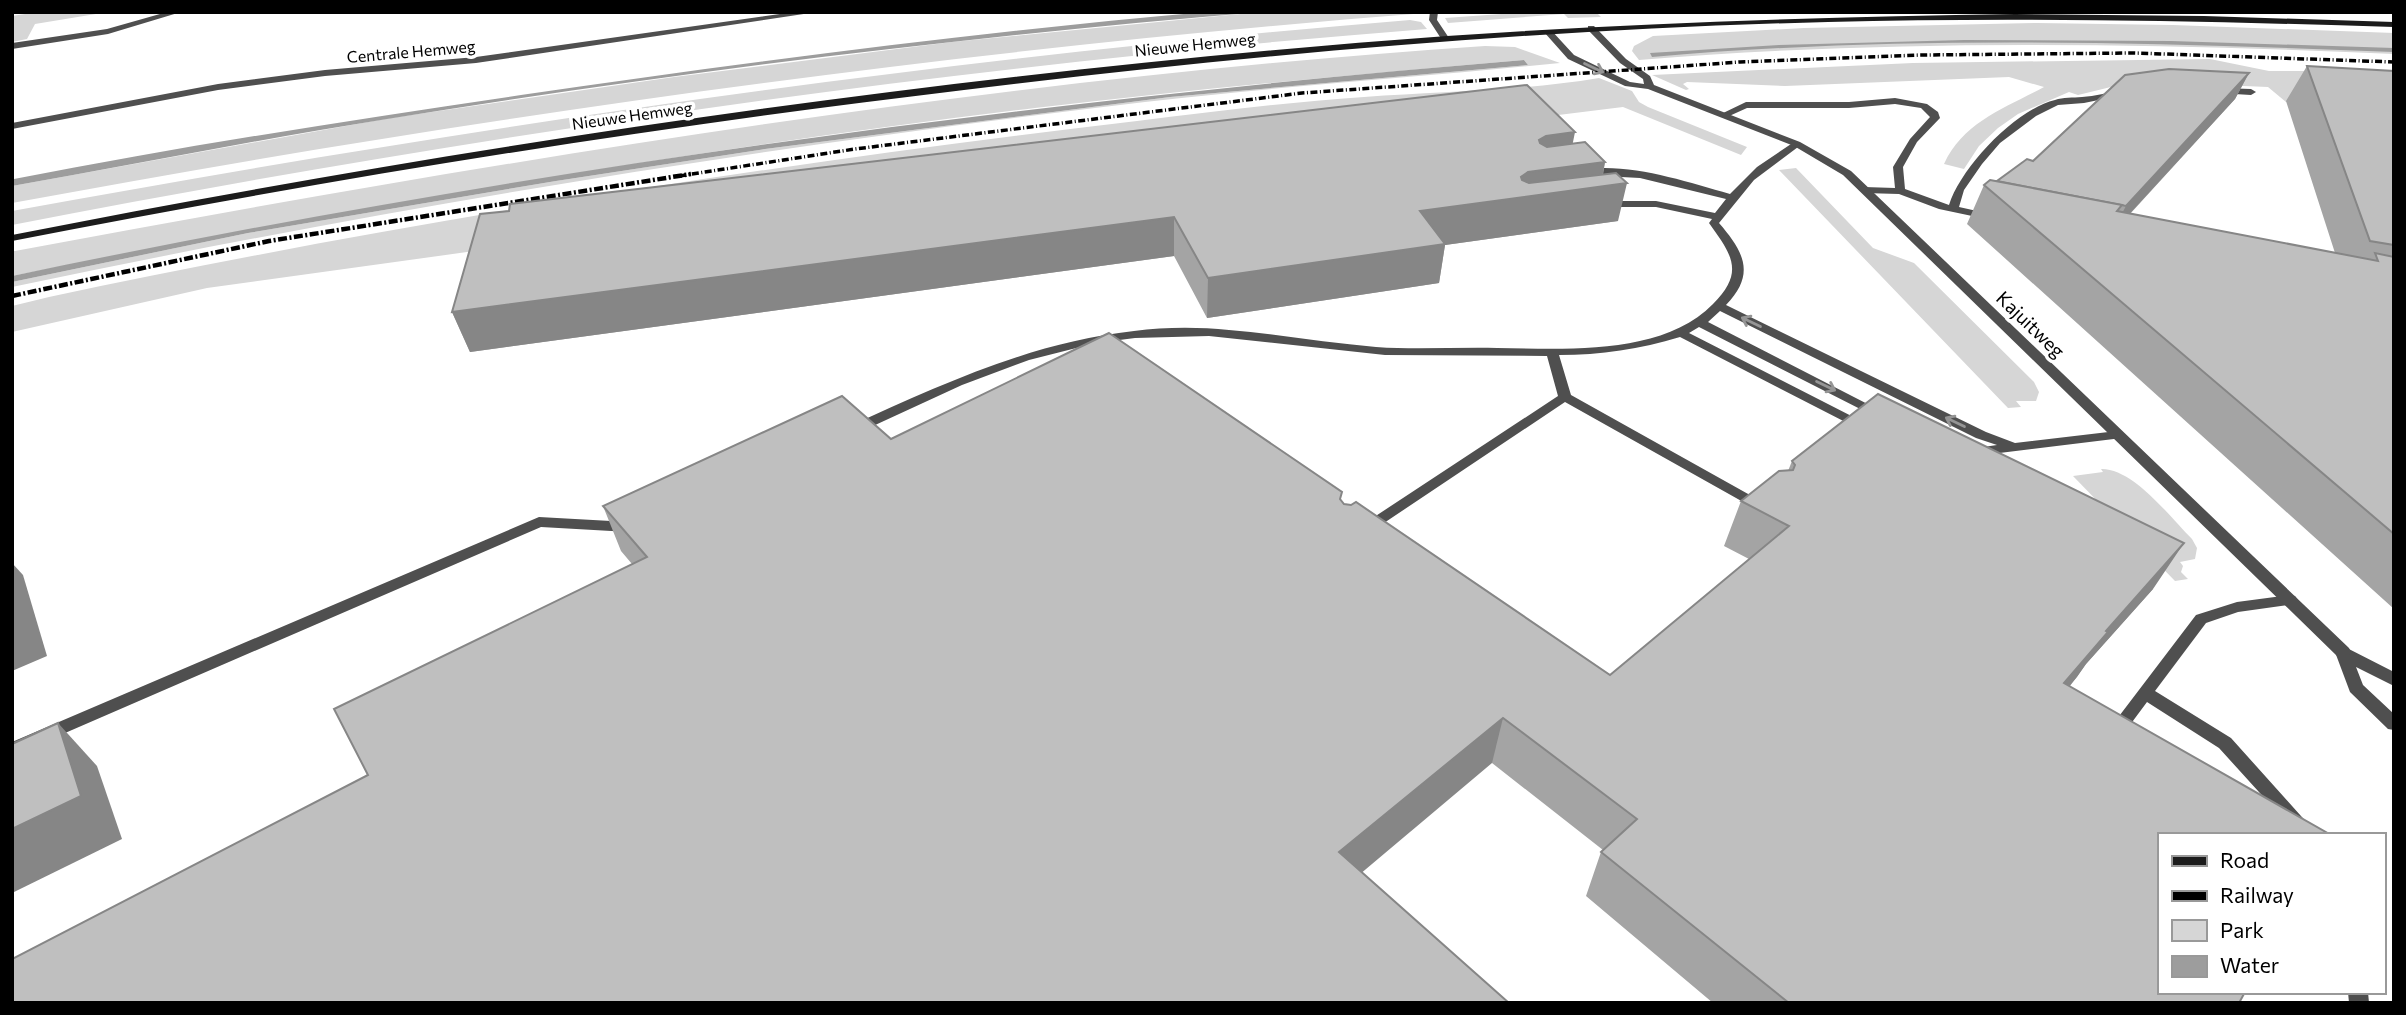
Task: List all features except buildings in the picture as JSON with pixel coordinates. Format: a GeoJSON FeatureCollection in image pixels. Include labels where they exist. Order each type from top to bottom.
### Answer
{"type":"FeatureCollection","features":[{"type":"Feature","properties":{"kind":"main road","name":"Nieuwe Hemweg"},"geometry":{"type":"LineString","coordinates":[[12,238],[335,179],[608,134],[792,108],[1154,64],[1445,38],[1789,18],[1976,14],[2189,16],[2394,25]]}},
{"type":"Feature","properties":{"kind":"street"},"geometry":{"type":"LineString","coordinates":[[12,46],[108,31],[177,12]]}},
{"type":"Feature","properties":{"kind":"street","name":"Centrale Hemweg"},"geometry":{"type":"LineString","coordinates":[[12,126],[218,87],[476,60],[813,12]]}},
{"type":"Feature","properties":{"kind":"street"},"geometry":{"type":"LineString","coordinates":[[1434,12],[1433,20],[1445,38]]}},
{"type":"Feature","properties":{"kind":"street","name":"Kajuitweg"},"geometry":{"type":"LineString","coordinates":[[1591,28],[1623,61],[1647,78],[1650,87]]}},
{"type":"Feature","properties":{"kind":"street","name":"Kajuitweg"},"geometry":{"type":"LineString","coordinates":[[1548,32],[1571,57],[1628,84],[1650,87],[1797,144],[1847,173],[2343,652]]}},
{"type":"Feature","properties":{"kind":"street"},"geometry":{"type":"LineString","coordinates":[[2216,90],[2251,92]]}},
{"type":"Feature","properties":{"kind":"street"},"geometry":{"type":"LineString","coordinates":[[1953,209],[1959,190],[1984,155],[1997,141],[2045,105],[2134,91]]}},
{"type":"Feature","properties":{"kind":"street"},"geometry":{"type":"LineString","coordinates":[[1724,115],[1746,105],[1895,102],[1924,106],[1935,114],[1935,118],[1913,141],[1898,167],[1900,191]]}},
{"type":"Feature","properties":{"kind":"street"},"geometry":{"type":"LineString","coordinates":[[840,436],[1020,357],[1099,338],[1210,332],[1375,351],[1552,352],[1615,349],[1649,342],[1679,332],[1720,307],[1734,287],[1739,271],[1739,254],[1714,223],[1730,197],[1763,164],[1797,144]]}},
{"type":"Feature","properties":{"kind":"street"},"geometry":{"type":"LineString","coordinates":[[1572,174],[1606,171],[1643,174],[1730,197]]}},
{"type":"Feature","properties":{"kind":"street"},"geometry":{"type":"LineString","coordinates":[[1864,190],[1900,191],[1953,209],[2003,219]]}},
{"type":"Feature","properties":{"kind":"street"},"geometry":{"type":"LineString","coordinates":[[1593,205],[1656,204],[1718,217]]}},
{"type":"Feature","properties":{"kind":"street"},"geometry":{"type":"LineString","coordinates":[[1720,307],[1981,435],[2018,447]]}},
{"type":"Feature","properties":{"kind":"street"},"geometry":{"type":"LineString","coordinates":[[1699,322],[1891,419]]}},
{"type":"Feature","properties":{"kind":"street"},"geometry":{"type":"LineString","coordinates":[[1679,332],[1870,429]]}},
{"type":"Feature","properties":{"kind":"street"},"geometry":{"type":"LineString","coordinates":[[1552,352],[1565,397],[1768,511]]}},
{"type":"Feature","properties":{"kind":"street"},"geometry":{"type":"LineString","coordinates":[[1357,535],[1565,397]]}},
{"type":"Feature","properties":{"kind":"street"},"geometry":{"type":"LineString","coordinates":[[1957,450],[1987,451],[2117,435]]}},
{"type":"Feature","properties":{"kind":"street"},"geometry":{"type":"LineString","coordinates":[[12,749],[539,522],[636,528],[649,522]]}},
{"type":"Feature","properties":{"kind":"street"},"geometry":{"type":"LineString","coordinates":[[2111,737],[2201,619],[2237,607],[2290,600]]}},
{"type":"Feature","properties":{"kind":"street"},"geometry":{"type":"LineString","coordinates":[[2343,652],[2394,680]]}},
{"type":"Feature","properties":{"kind":"street"},"geometry":{"type":"LineString","coordinates":[[2343,652],[2356,688],[2394,724]]}},
{"type":"Feature","properties":{"kind":"street"},"geometry":{"type":"LineString","coordinates":[[2145,693],[2225,743],[2307,833]]}},
{"type":"Feature","properties":{"kind":"green space"},"geometry":{"type":"Polygon","coordinates":[[[38,12],[108,12],[35,24],[27,39],[12,42],[12,16],[38,12]]]}},
{"type":"Feature","properties":{"kind":"green space"},"geometry":{"type":"Polygon","coordinates":[[[1261,12],[1426,13],[1071,46],[717,89],[364,142],[12,203],[12,186],[390,118],[674,77],[952,42],[1261,12]]]}},
{"type":"Feature","properties":{"kind":"green space"},"geometry":{"type":"Polygon","coordinates":[[[1530,12],[1596,12],[1601,17],[1568,18],[1564,14],[1448,23],[1445,18],[1530,12]]]}},
{"type":"Feature","properties":{"kind":"green space"},"geometry":{"type":"Polygon","coordinates":[[[1410,20],[1421,22],[1427,29],[1071,62],[717,107],[364,161],[12,225],[12,211],[534,123],[1059,54],[1410,20]]]}},
{"type":"Feature","properties":{"kind":"green space"},"geometry":{"type":"Polygon","coordinates":[[[2037,23],[2394,33],[2394,54],[2205,47],[2016,45],[1827,49],[1639,60],[1632,51],[1634,46],[1653,36],[1804,28],[2037,23]]]}},
{"type":"Feature","properties":{"kind":"green space"},"geometry":{"type":"Polygon","coordinates":[[[1485,46],[1515,47],[1560,63],[1197,96],[860,138],[435,205],[12,287],[12,282],[248,233],[765,149],[1170,97],[1528,65],[1524,60],[1280,82],[906,124],[522,182],[12,276],[12,251],[564,155],[931,101],[1115,79],[1485,46]]]}},
{"type":"Feature","properties":{"kind":"green space"},"geometry":{"type":"Polygon","coordinates":[[[2210,59],[2269,71],[2353,71],[2394,108],[2286,102],[2268,87],[2171,83],[2115,86],[2078,95],[2069,92],[2018,114],[1998,128],[1979,146],[1964,169],[1944,164],[1963,137],[1987,117],[2044,87],[2009,77],[1785,86],[1687,82],[1683,84],[1689,89],[1686,90],[1652,75],[1913,63],[2210,59]]]}},
{"type":"Feature","properties":{"kind":"green space"},"geometry":{"type":"Polygon","coordinates":[[[1599,78],[1632,91],[1639,102],[1648,107],[1747,147],[1741,155],[1623,107],[525,244],[207,288],[12,332],[12,306],[49,297],[319,243],[591,197],[864,156],[1222,111],[1336,99],[1541,86],[1599,78]]]}},
{"type":"Feature","properties":{"kind":"green space"},"geometry":{"type":"Polygon","coordinates":[[[1796,168],[1873,248],[1914,263],[2034,382],[2039,392],[2036,401],[2016,401],[2021,407],[2008,408],[1779,170],[1796,168]]]}},
{"type":"Feature","properties":{"kind":"green space"},"geometry":{"type":"Polygon","coordinates":[[[2101,469],[2126,476],[2138,485],[2192,539],[2197,548],[2195,559],[2180,562],[2183,566],[2181,572],[2188,579],[2175,581],[2073,476],[2103,472],[2101,469]]]}},
{"type":"Feature","properties":{"kind":"water"},"geometry":{"type":"Polygon","coordinates":[[[1206,12],[1261,12],[932,44],[604,86],[340,127],[12,186],[14,179],[140,155],[521,95],[863,49],[1206,12]]]}},
{"type":"Feature","properties":{"kind":"water"},"geometry":{"type":"Polygon","coordinates":[[[1964,40],[2171,41],[2394,48],[2394,52],[2023,42],[1837,46],[1652,57],[1650,53],[1779,45],[1964,40]]]}},
{"type":"Feature","properties":{"kind":"water"},"geometry":{"type":"Polygon","coordinates":[[[1524,60],[1528,65],[1170,97],[765,149],[248,233],[12,282],[12,276],[199,238],[387,204],[765,144],[1144,97],[1524,60]]]}},
{"type":"Feature","properties":{"kind":"railway"},"geometry":{"type":"LineString","coordinates":[[679,176],[855,149],[1302,93],[1740,62],[1920,55],[2135,53],[2394,62]]}},
{"type":"Feature","properties":{"kind":"railway"},"geometry":{"type":"LineString","coordinates":[[12,296],[269,241],[691,174]]}}]}
